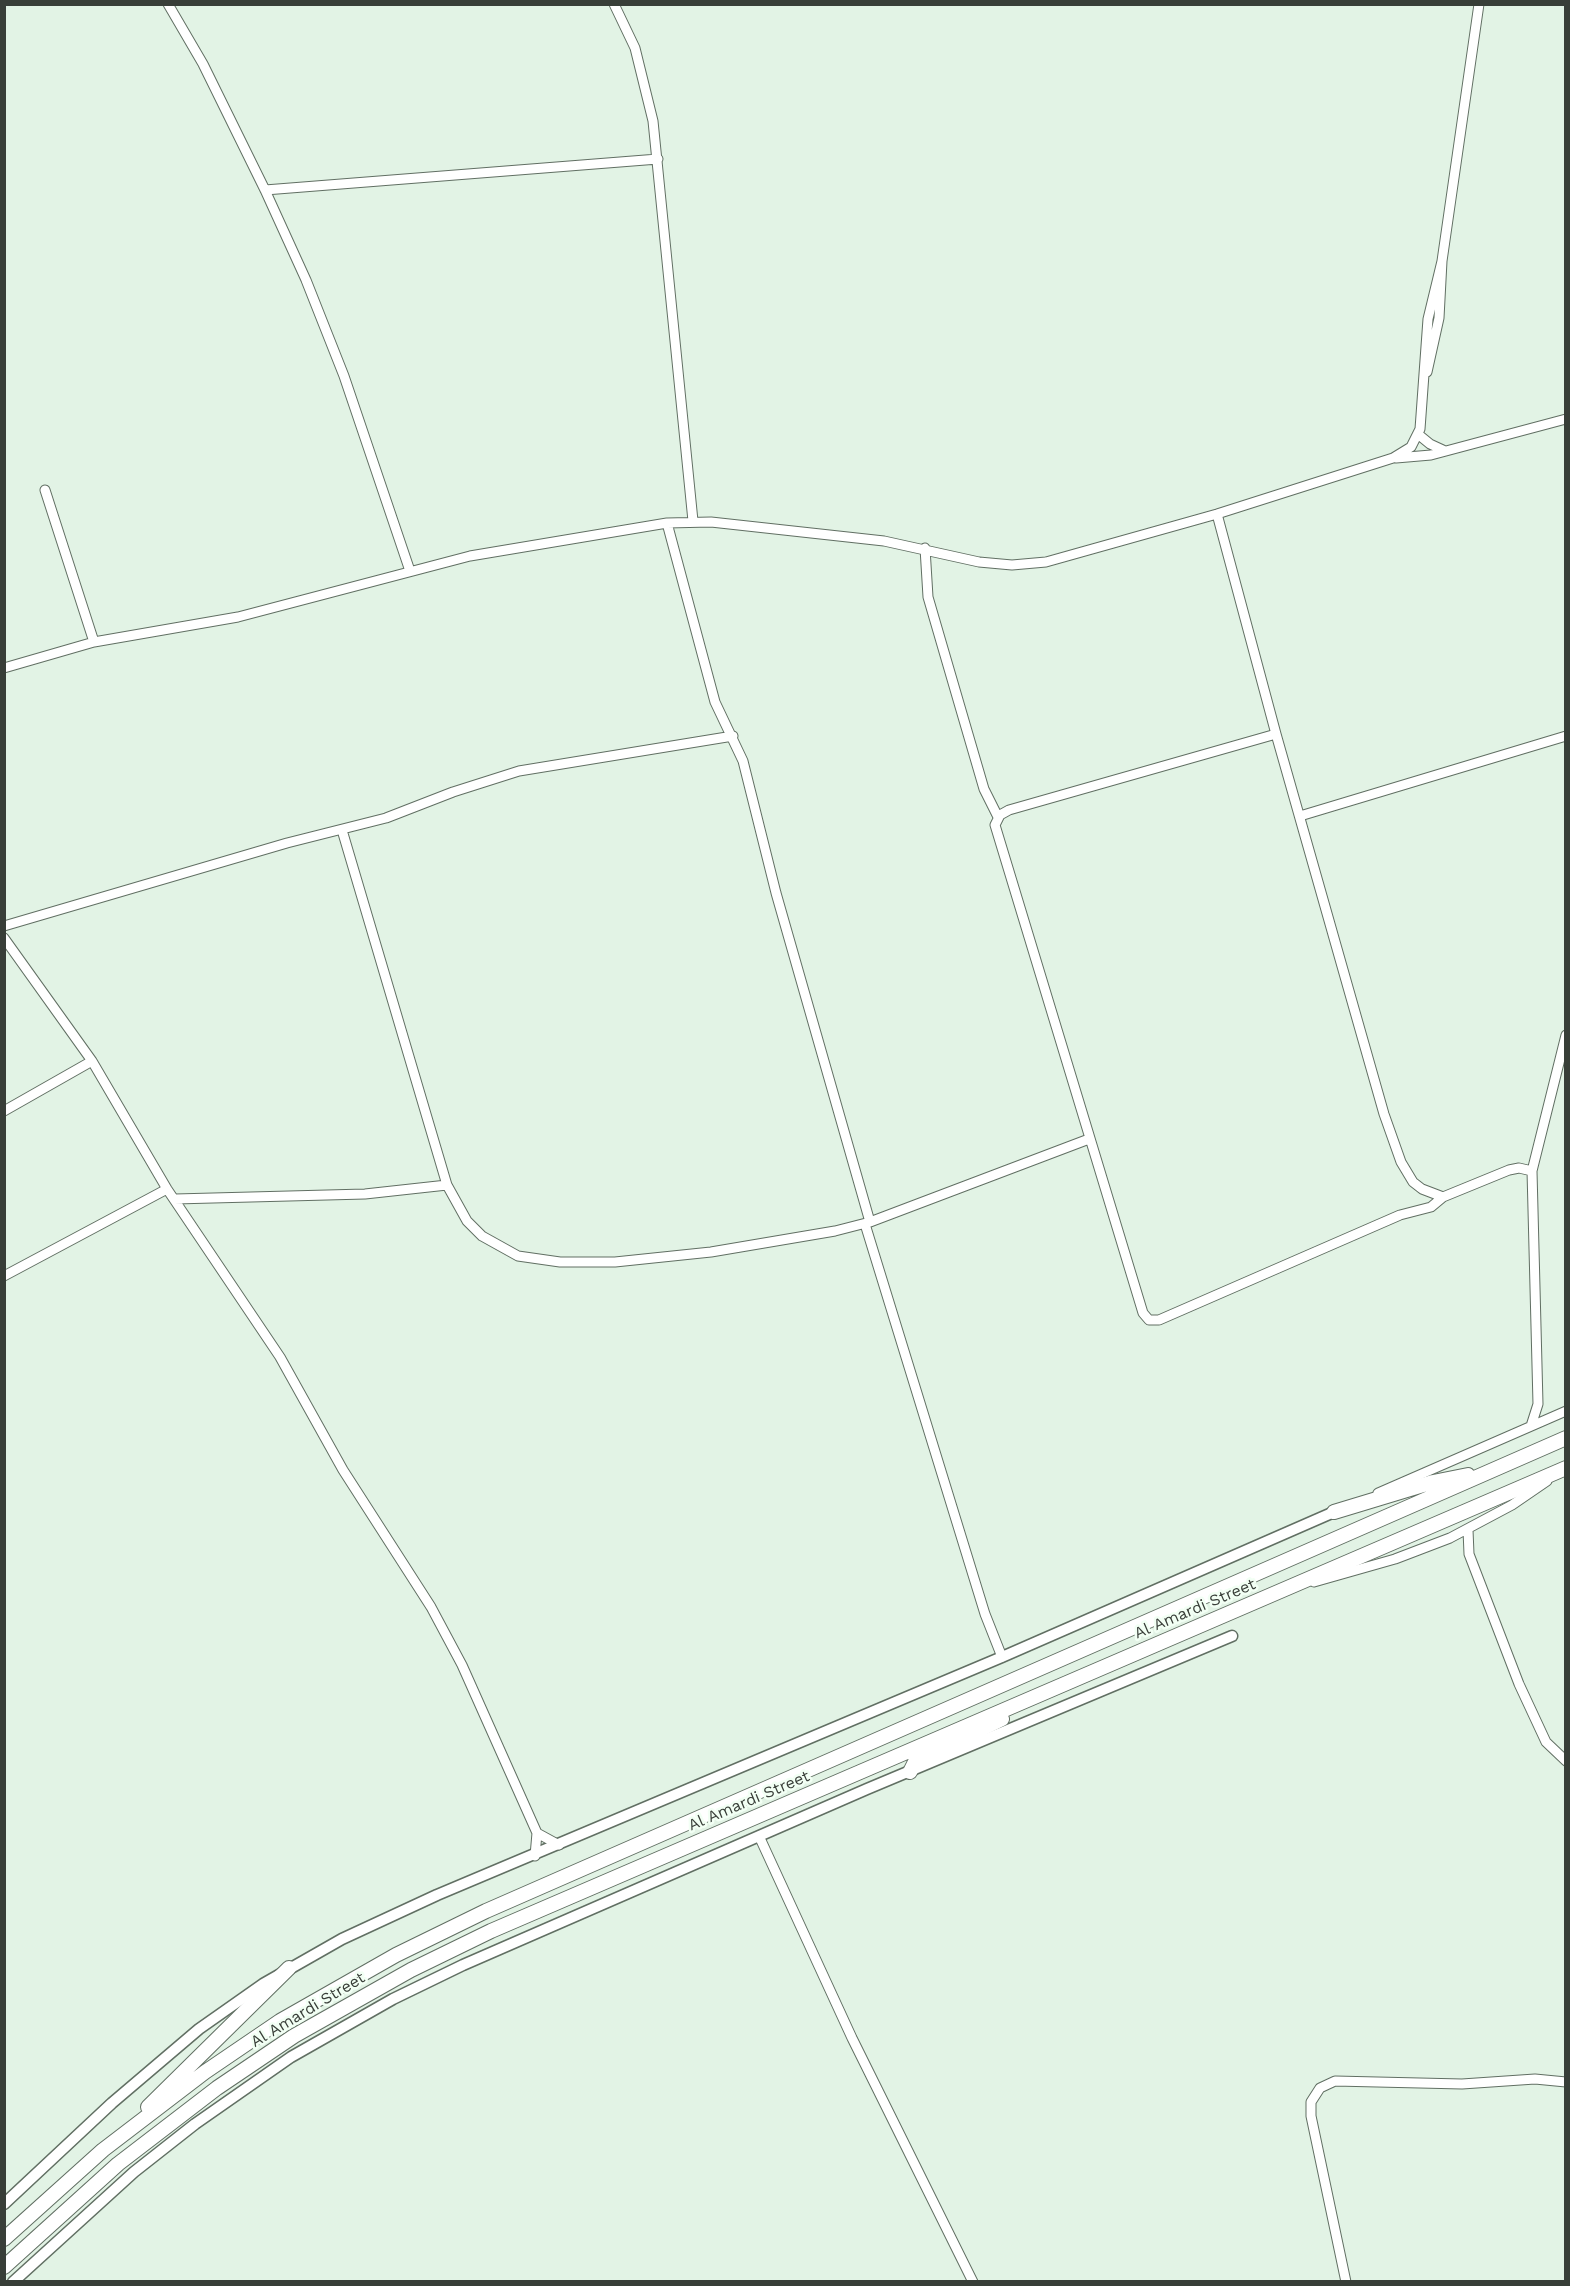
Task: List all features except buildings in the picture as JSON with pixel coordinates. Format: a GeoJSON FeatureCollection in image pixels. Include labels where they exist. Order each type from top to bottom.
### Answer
{"type":"FeatureCollection","features":[{"type":"Feature","properties":{"kind":"main road","name":"Al Amardi Street"},"geometry":{"type":"LineString","coordinates":[[4,2239],[135,2124],[205,2072],[280,2021],[366,1970],[446,1930],[1566,1438]]}},
{"type":"Feature","properties":{"kind":"main road","name":"Al Amardi Street"},"geometry":{"type":"LineString","coordinates":[[4,2267],[87,2191],[184,2112],[255,2061],[372,1990],[491,1931],[1563,1469]]}},
{"type":"Feature","properties":{"kind":"main road"},"geometry":{"type":"LineString","coordinates":[[1334,1512],[1439,1480],[1482,1475]]}},
{"type":"Feature","properties":{"kind":"main road"},"geometry":{"type":"LineString","coordinates":[[910,1772],[915,1762],[1020,1710],[1046,1691]]}},
{"type":"Feature","properties":{"kind":"main road"},"geometry":{"type":"LineString","coordinates":[[135,2124],[168,2085],[290,1968]]}},
{"type":"Feature","properties":{"kind":"street"},"geometry":{"type":"LineString","coordinates":[[168,4],[203,64],[266,190],[344,376],[410,571]]}},
{"type":"Feature","properties":{"kind":"street"},"geometry":{"type":"LineString","coordinates":[[614,4],[635,48],[646,85],[658,159],[693,521]]}},
{"type":"Feature","properties":{"kind":"street"},"geometry":{"type":"LineString","coordinates":[[4,668],[94,642],[238,617],[410,571],[505,549],[693,521],[864,539],[925,548],[979,562],[1029,565],[1063,558],[1217,514],[1393,458],[1406,452],[1419,435],[1428,319],[1442,261],[1479,4]]}},
{"type":"Feature","properties":{"kind":"street"},"geometry":{"type":"LineString","coordinates":[[266,190],[658,159]]}},
{"type":"Feature","properties":{"kind":"street"},"geometry":{"type":"LineString","coordinates":[[1393,458],[1418,457],[1566,419]]}},
{"type":"Feature","properties":{"kind":"street"},"geometry":{"type":"LineString","coordinates":[[1419,435],[1430,444],[1443,450]]}},
{"type":"Feature","properties":{"kind":"street"},"geometry":{"type":"LineString","coordinates":[[45,490],[94,642]]}},
{"type":"Feature","properties":{"kind":"street"},"geometry":{"type":"LineString","coordinates":[[1217,514],[1276,734],[1391,1139],[1413,1182],[1432,1194],[1443,1197]]}},
{"type":"Feature","properties":{"kind":"street"},"geometry":{"type":"LineString","coordinates":[[667,524],[711,690],[725,726],[733,736],[743,760],[776,893],[868,1223],[985,1614],[1002,1657]]}},
{"type":"Feature","properties":{"kind":"street"},"geometry":{"type":"LineString","coordinates":[[925,548],[928,597],[984,789],[998,818]]}},
{"type":"Feature","properties":{"kind":"street"},"geometry":{"type":"LineString","coordinates":[[1276,734],[1009,810],[998,818],[995,825],[996,835],[1032,941],[1143,1313],[1149,1320],[1159,1320],[1400,1215],[1431,1208],[1443,1197],[1509,1170],[1519,1168],[1532,1171]]}},
{"type":"Feature","properties":{"kind":"street"},"geometry":{"type":"LineString","coordinates":[[4,926],[386,818],[465,788],[519,771],[733,736]]}},
{"type":"Feature","properties":{"kind":"street"},"geometry":{"type":"LineString","coordinates":[[1300,816],[1566,736]]}},
{"type":"Feature","properties":{"kind":"street"},"geometry":{"type":"LineString","coordinates":[[342,830],[447,1185],[467,1221],[482,1236],[518,1256],[538,1261],[592,1263],[682,1255],[759,1245],[868,1223],[1089,1138]]}},
{"type":"Feature","properties":{"kind":"street"},"geometry":{"type":"LineString","coordinates":[[4,938],[92,1061],[167,1189],[280,1357],[343,1470],[412,1576],[446,1634],[537,1833],[535,1856]]}},
{"type":"Feature","properties":{"kind":"street"},"geometry":{"type":"LineString","coordinates":[[1531,1426],[1538,1404],[1532,1171],[1566,1035]]}},
{"type":"Feature","properties":{"kind":"street"},"geometry":{"type":"LineString","coordinates":[[4,1111],[92,1061]]}},
{"type":"Feature","properties":{"kind":"street"},"geometry":{"type":"LineString","coordinates":[[175,1199],[374,1193],[447,1185]]}},
{"type":"Feature","properties":{"kind":"street"},"geometry":{"type":"LineString","coordinates":[[4,1276],[167,1189]]}},
{"type":"Feature","properties":{"kind":"street"},"geometry":{"type":"LineString","coordinates":[[1538,1404],[1544,1410],[1561,1413]]}},
{"type":"Feature","properties":{"kind":"street"},"geometry":{"type":"LineString","coordinates":[[4,2204],[155,2065],[220,2013],[290,1968],[394,1914],[1002,1657],[1561,1413]]}},
{"type":"Feature","properties":{"kind":"street"},"geometry":{"type":"LineString","coordinates":[[1282,1589],[1395,1559],[1468,1530],[1512,1505],[1563,1469]]}},
{"type":"Feature","properties":{"kind":"street"},"geometry":{"type":"LineString","coordinates":[[1468,1530],[1468,1548],[1519,1684],[1544,1738],[1552,1750],[1566,1761]]}},
{"type":"Feature","properties":{"kind":"street"},"geometry":{"type":"LineString","coordinates":[[13,2282],[164,2147],[250,2084],[324,2037],[393,1999],[463,1965],[759,1836],[1232,1636]]}},
{"type":"Feature","properties":{"kind":"street"},"geometry":{"type":"LineString","coordinates":[[537,1833],[560,1845]]}},
{"type":"Feature","properties":{"kind":"street"},"geometry":{"type":"LineString","coordinates":[[759,1836],[852,2038],[973,2282]]}},
{"type":"Feature","properties":{"kind":"street"},"geometry":{"type":"LineString","coordinates":[[1346,2282],[1311,2116],[1311,2102],[1320,2088],[1335,2081],[1462,2085],[1535,2079],[1566,2082]]}}]}
